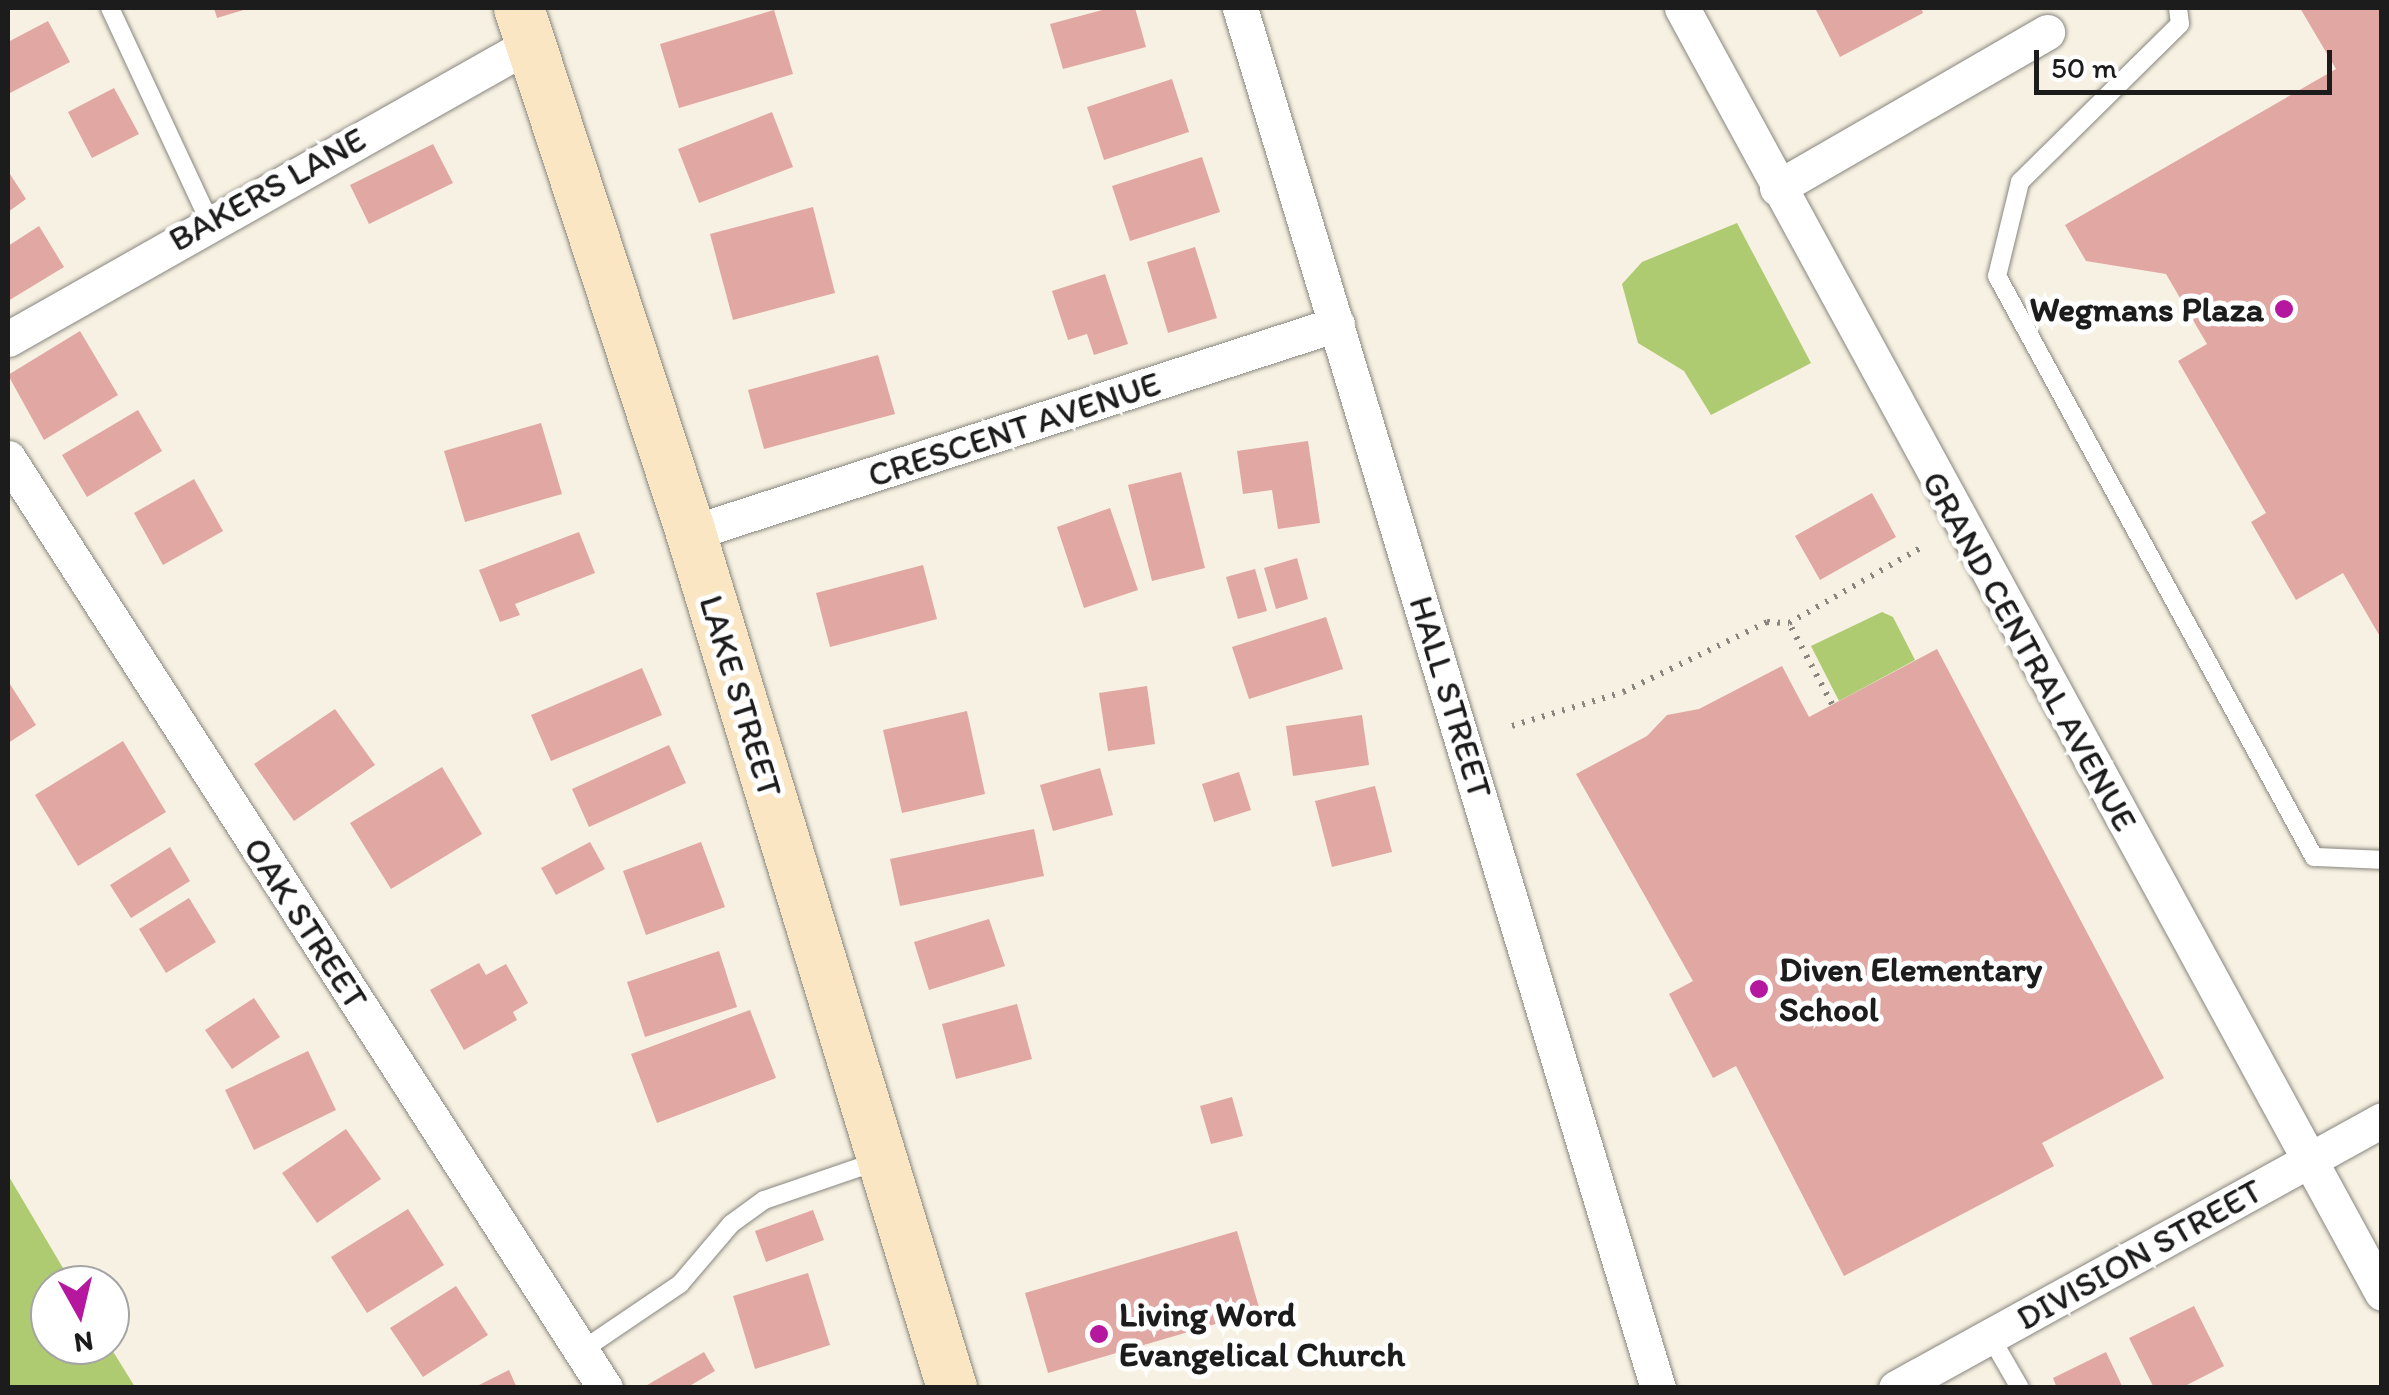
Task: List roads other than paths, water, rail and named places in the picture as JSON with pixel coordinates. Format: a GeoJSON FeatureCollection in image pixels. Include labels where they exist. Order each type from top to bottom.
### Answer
{"type":"FeatureCollection","features":[{"type":"Feature","properties":{"kind":"main road","name":"LAKE STREET"},"geometry":{"type":"LineString","coordinates":[[525,26],[691,532],[952,1388]]}},
{"type":"Feature","properties":{"kind":"street","name":"HALL STREET"},"geometry":{"type":"LineString","coordinates":[[1240,8],[1658,1388]]}},
{"type":"Feature","properties":{"kind":"street","name":"GRAND CENTRAL AVENUE"},"geometry":{"type":"LineString","coordinates":[[1682,8],[2382,1292]]}},
{"type":"Feature","properties":{"kind":"street","name":"BAKERS LANE"},"geometry":{"type":"LineString","coordinates":[[8,339],[525,26]]}},
{"type":"Feature","properties":{"kind":"street"},"geometry":{"type":"LineString","coordinates":[[1777,188],[2046,32]]}},
{"type":"Feature","properties":{"kind":"street","name":"CRESCENT AVENUE"},"geometry":{"type":"LineString","coordinates":[[691,532],[1337,324]]}},
{"type":"Feature","properties":{"kind":"street","name":"OAK STREET"},"geometry":{"type":"LineString","coordinates":[[8,458],[604,1388]]}},
{"type":"Feature","properties":{"kind":"street","name":"DIVISION STREET"},"geometry":{"type":"LineString","coordinates":[[1896,1388],[2382,1120]]}},
{"type":"Feature","properties":{"kind":"lane"},"geometry":{"type":"LineString","coordinates":[[110,8],[209,220]]}},
{"type":"Feature","properties":{"kind":"lane"},"geometry":{"type":"LineString","coordinates":[[2178,8],[2180,24],[2020,182],[1997,276],[2314,857],[2382,860]]}},
{"type":"Feature","properties":{"kind":"lane"},"geometry":{"type":"LineString","coordinates":[[581,1351],[680,1284],[731,1224],[764,1200],[883,1160]]}},
{"type":"Feature","properties":{"kind":"lane"},"geometry":{"type":"LineString","coordinates":[[1990,1336],[2020,1388]]}},
{"type":"Feature","properties":{"kind":"place","name":"Wegmans Plaza"},"geometry":{"type":"Point","coordinates":[2284,309]}},
{"type":"Feature","properties":{"kind":"place","name":"Diven Elementary School"},"geometry":{"type":"Point","coordinates":[1759,989]}},
{"type":"Feature","properties":{"kind":"place","name":"Living Word Evangelical Church"},"geometry":{"type":"Point","coordinates":[1099,1334]}}]}
